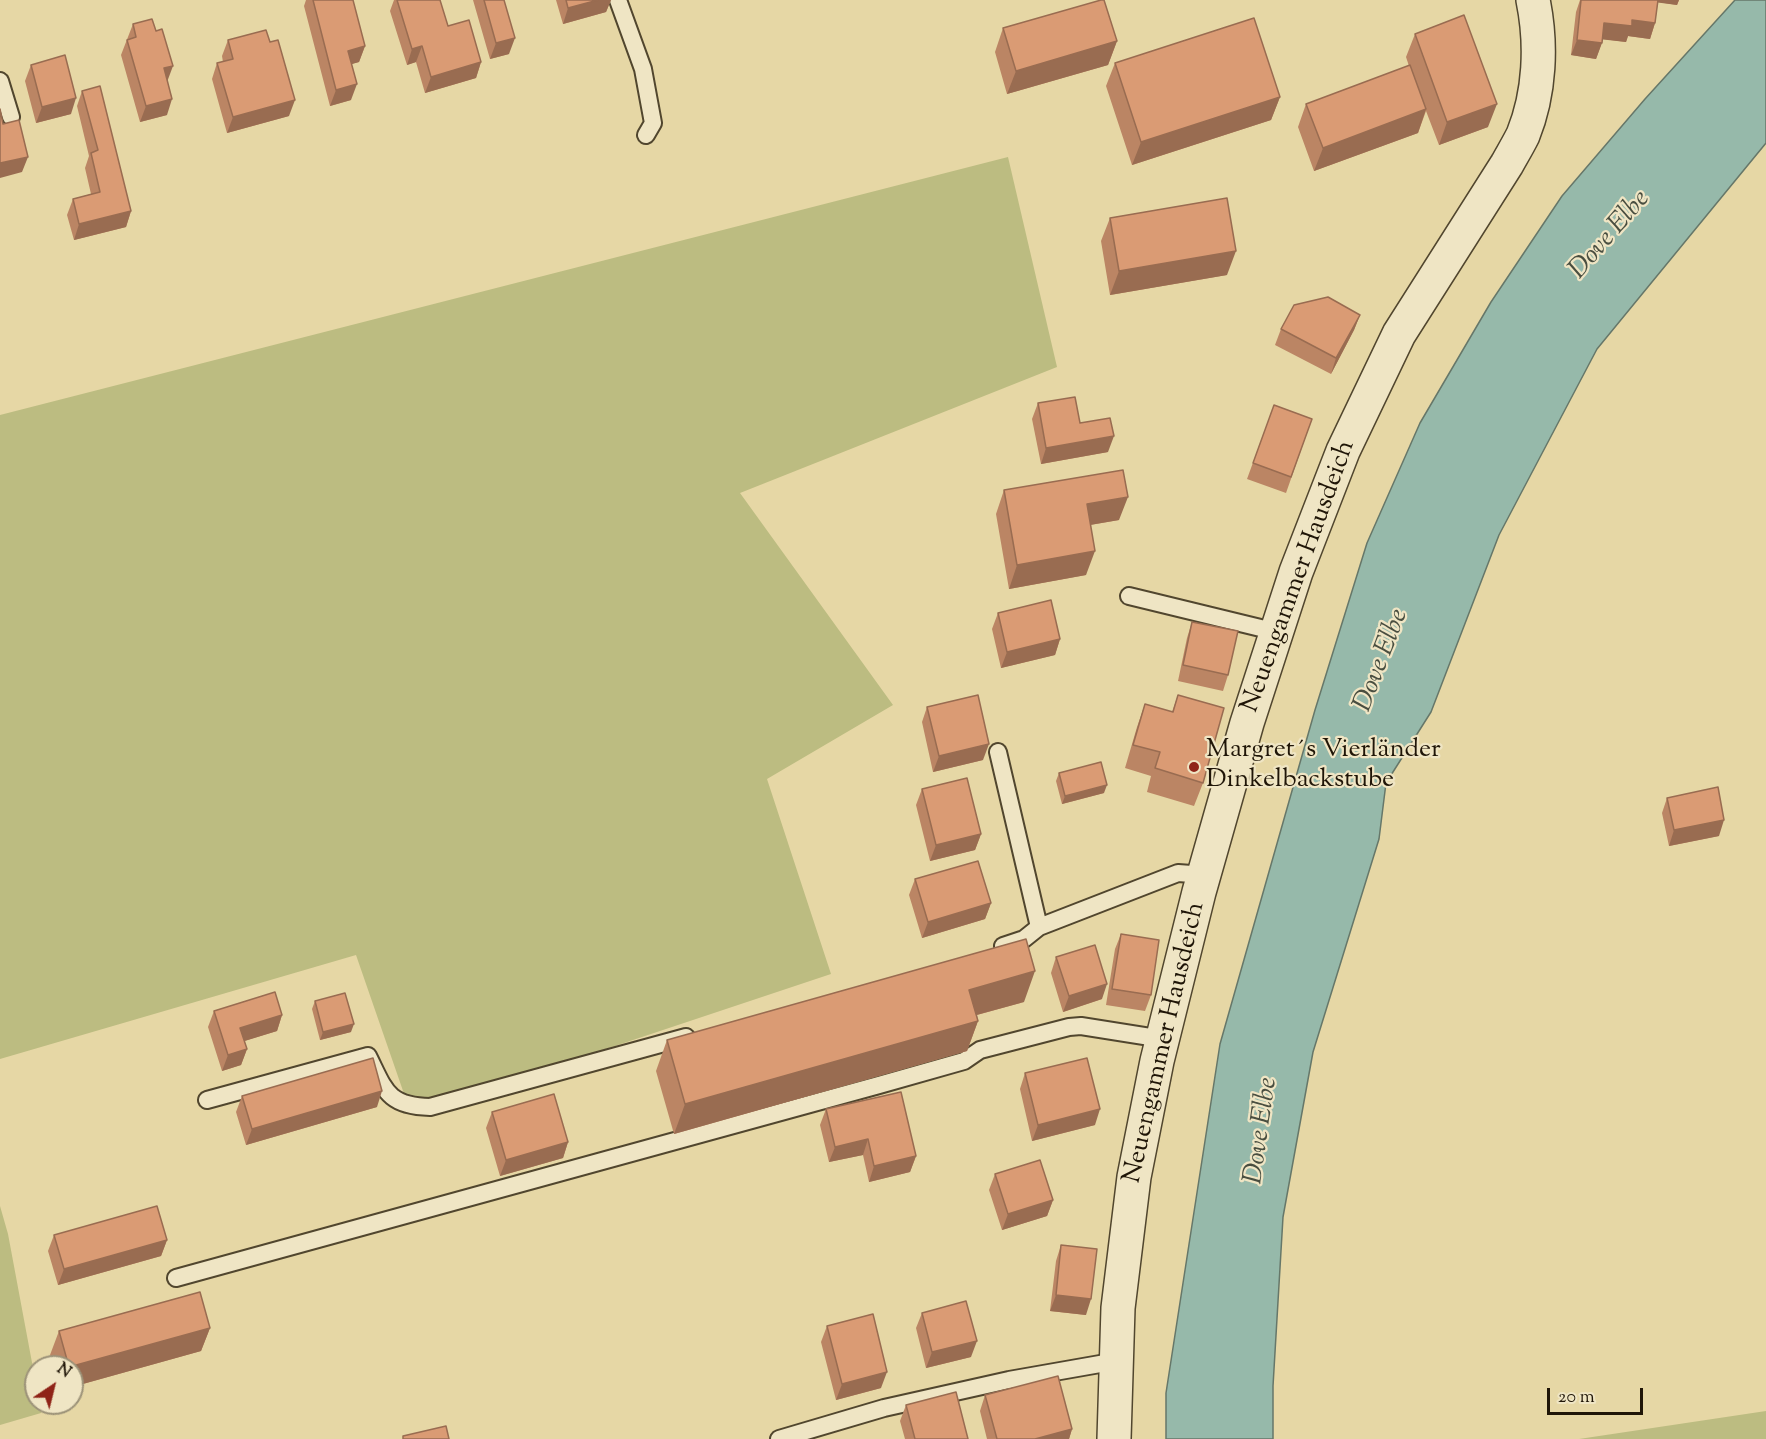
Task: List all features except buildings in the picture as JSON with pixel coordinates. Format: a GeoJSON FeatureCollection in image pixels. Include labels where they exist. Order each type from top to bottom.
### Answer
{"type":"FeatureCollection","features":[{"type":"Feature","properties":{"kind":"street","name":"Neuengammer Hausdeich"},"geometry":{"type":"LineString","coordinates":[[1114,1439],[1118,1308],[1134,1177],[1163,1039],[1247,723],[1296,572],[1343,451],[1399,334],[1507,164],[1522,135],[1535,83],[1539,46],[1533,0]]}},
{"type":"Feature","properties":{"kind":"lane"},"geometry":{"type":"LineString","coordinates":[[618,0],[643,69],[653,123],[646,135]]}},
{"type":"Feature","properties":{"kind":"lane"},"geometry":{"type":"LineString","coordinates":[[0,81],[11,117]]}},
{"type":"Feature","properties":{"kind":"lane"},"geometry":{"type":"LineString","coordinates":[[1129,596],[1277,632]]}},
{"type":"Feature","properties":{"kind":"lane"},"geometry":{"type":"LineString","coordinates":[[998,752],[1040,927]]}},
{"type":"Feature","properties":{"kind":"lane"},"geometry":{"type":"LineString","coordinates":[[983,953],[1024,939],[1040,927],[1178,873],[1205,875]]}},
{"type":"Feature","properties":{"kind":"lane"},"geometry":{"type":"LineString","coordinates":[[176,1278],[879,1085],[964,1061],[980,1050],[1069,1028],[1081,1026],[1163,1039]]}},
{"type":"Feature","properties":{"kind":"lane"},"geometry":{"type":"LineString","coordinates":[[207,1100],[368,1056],[389,1095],[403,1104],[430,1107],[704,1032]]}},
{"type":"Feature","properties":{"kind":"lane"},"geometry":{"type":"LineString","coordinates":[[779,1439],[884,1408],[1009,1380],[1117,1362]]}},
{"type":"Feature","properties":{"kind":"green space"},"geometry":{"type":"Polygon","coordinates":[[[1008,157],[1057,367],[740,493],[893,705],[767,779],[831,974],[411,1114],[356,955],[0,1059],[0,415],[1008,157]]]}},
{"type":"Feature","properties":{"kind":"green space"},"geometry":{"type":"Polygon","coordinates":[[[0,1206],[8,1234],[31,1355],[24,1355],[24,1415],[34,1415],[0,1425],[0,1206]]]}},
{"type":"Feature","properties":{"kind":"green space"},"geometry":{"type":"Polygon","coordinates":[[[1766,1411],[1766,1439],[1579,1439],[1766,1411]]]}},
{"type":"Feature","properties":{"kind":"water","name":"Dove Elbe"},"geometry":{"type":"Polygon","coordinates":[[[1735,0],[1766,0],[1766,143],[1597,349],[1499,535],[1431,712],[1386,783],[1379,839],[1313,1052],[1283,1217],[1273,1386],[1273,1439],[1166,1439],[1166,1393],[1220,1044],[1315,710],[1367,543],[1420,423],[1491,302],[1562,196],[1645,99],[1735,0]]]}},
{"type":"Feature","properties":{"kind":"place","name":"Margret´s Vierländer Dinkelbackstube"},"geometry":{"type":"Point","coordinates":[1194,767]}}]}
